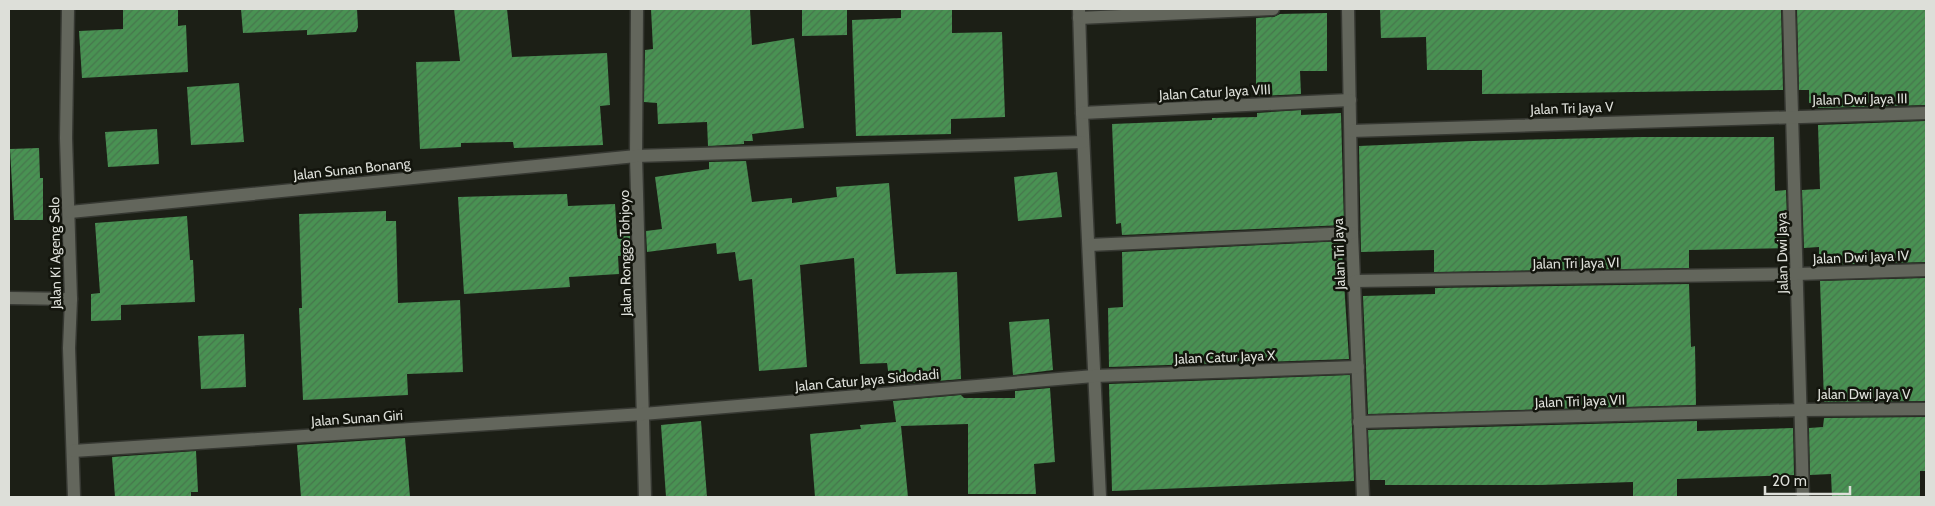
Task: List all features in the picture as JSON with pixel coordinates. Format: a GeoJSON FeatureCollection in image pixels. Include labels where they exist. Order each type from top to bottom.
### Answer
{"type":"FeatureCollection","features":[{"type":"Feature","properties":{"kind":"street","name":"Jalan Ki Ageng Selo"},"geometry":{"type":"LineString","coordinates":[[68,9],[66,138],[70,212],[71,299],[69,348],[74,497]]}},
{"type":"Feature","properties":{"kind":"street","name":"Jalan Ronggo Tohjoyo"},"geometry":{"type":"LineString","coordinates":[[637,9],[636,156],[645,497]]}},
{"type":"Feature","properties":{"kind":"street"},"geometry":{"type":"LineString","coordinates":[[1100,497],[1090,245],[1083,142],[1079,13],[1273,9]]}},
{"type":"Feature","properties":{"kind":"street","name":"Jalan Tri Jaya"},"geometry":{"type":"LineString","coordinates":[[1348,9],[1352,233],[1363,497]]}},
{"type":"Feature","properties":{"kind":"street","name":"Jalan Dwi Jaya"},"geometry":{"type":"LineString","coordinates":[[1789,9],[1794,116],[1802,410],[1802,497]]}},
{"type":"Feature","properties":{"kind":"street","name":"Jalan Catur Jaya VIII"},"geometry":{"type":"LineString","coordinates":[[1082,113],[1350,100]]}},
{"type":"Feature","properties":{"kind":"street","name":"Jalan Dwi Jaya III"},"geometry":{"type":"LineString","coordinates":[[1794,116],[1926,113]]}},
{"type":"Feature","properties":{"kind":"street","name":"Jalan Tri Jaya V"},"geometry":{"type":"LineString","coordinates":[[1351,131],[1794,116]]}},
{"type":"Feature","properties":{"kind":"street","name":"Jalan Sunan Bonang"},"geometry":{"type":"LineString","coordinates":[[70,212],[636,156],[1083,142]]}},
{"type":"Feature","properties":{"kind":"street"},"geometry":{"type":"LineString","coordinates":[[1090,245],[1352,233]]}},
{"type":"Feature","properties":{"kind":"street","name":"Jalan Dwi Jaya IV"},"geometry":{"type":"LineString","coordinates":[[1797,274],[1926,270]]}},
{"type":"Feature","properties":{"kind":"street","name":"Jalan Tri Jaya VI"},"geometry":{"type":"LineString","coordinates":[[1355,281],[1797,274]]}},
{"type":"Feature","properties":{"kind":"street"},"geometry":{"type":"LineString","coordinates":[[9,298],[71,299]]}},
{"type":"Feature","properties":{"kind":"street","name":"Jalan Catur Jaya X"},"geometry":{"type":"LineString","coordinates":[[1094,376],[1358,367]]}},
{"type":"Feature","properties":{"kind":"street","name":"Jalan Catur Jaya Sidodadi"},"geometry":{"type":"LineString","coordinates":[[643,414],[1094,376]]}},
{"type":"Feature","properties":{"kind":"street","name":"Jalan Dwi Jaya V"},"geometry":{"type":"LineString","coordinates":[[1802,410],[1926,409]]}},
{"type":"Feature","properties":{"kind":"street","name":"Jalan Tri Jaya VII"},"geometry":{"type":"LineString","coordinates":[[1359,422],[1802,410]]}},
{"type":"Feature","properties":{"kind":"street","name":"Jalan Sunan Giri"},"geometry":{"type":"LineString","coordinates":[[73,451],[643,414]]}},
{"type":"Feature","properties":{"kind":"building"},"geometry":{"type":"Polygon","coordinates":[[[123,9],[178,9],[178,26],[186,25],[188,72],[82,78],[79,31],[123,29],[123,9]]]}},
{"type":"Feature","properties":{"kind":"building"},"geometry":{"type":"Polygon","coordinates":[[[241,9],[357,9],[358,27],[356,32],[307,35],[307,30],[243,33],[241,9]]]}},
{"type":"Feature","properties":{"kind":"building"},"geometry":{"type":"Polygon","coordinates":[[[454,9],[507,9],[512,57],[607,53],[610,105],[600,106],[603,145],[514,148],[513,142],[461,143],[461,147],[420,149],[416,62],[460,61],[454,9]]]}},
{"type":"Feature","properties":{"kind":"building"},"geometry":{"type":"Polygon","coordinates":[[[651,9],[750,9],[752,45],[794,38],[804,128],[752,134],[753,141],[744,141],[744,144],[708,146],[707,122],[658,124],[657,103],[644,102],[645,50],[653,49],[651,9]]]}},
{"type":"Feature","properties":{"kind":"building"},"geometry":{"type":"Polygon","coordinates":[[[802,9],[847,9],[847,35],[802,36],[802,9]]]}},
{"type":"Feature","properties":{"kind":"building"},"geometry":{"type":"Polygon","coordinates":[[[901,9],[952,9],[952,33],[1002,32],[1005,117],[951,119],[951,134],[856,136],[852,20],[901,18],[901,9]]]}},
{"type":"Feature","properties":{"kind":"building"},"geometry":{"type":"Polygon","coordinates":[[[1380,9],[1781,9],[1783,90],[1482,94],[1482,70],[1427,70],[1426,37],[1381,38],[1380,9]]]}},
{"type":"Feature","properties":{"kind":"building"},"geometry":{"type":"Polygon","coordinates":[[[1797,9],[1926,9],[1926,105],[1818,108],[1818,103],[1809,103],[1809,90],[1799,90],[1797,9]]]}},
{"type":"Feature","properties":{"kind":"building"},"geometry":{"type":"Polygon","coordinates":[[[1327,13],[1327,71],[1300,71],[1301,94],[1256,96],[1256,18],[1274,17],[1280,14],[1327,13]]]}},
{"type":"Feature","properties":{"kind":"building"},"geometry":{"type":"Polygon","coordinates":[[[239,83],[244,142],[191,145],[187,87],[239,83]]]}},
{"type":"Feature","properties":{"kind":"building"},"geometry":{"type":"Polygon","coordinates":[[[1301,110],[1301,115],[1341,113],[1344,225],[1122,235],[1121,223],[1116,224],[1112,124],[1257,117],[1257,113],[1301,110]]]}},
{"type":"Feature","properties":{"kind":"building"},"geometry":{"type":"Polygon","coordinates":[[[1926,121],[1926,262],[1819,265],[1819,247],[1804,248],[1802,190],[1820,189],[1818,125],[1926,121]]]}},
{"type":"Feature","properties":{"kind":"building"},"geometry":{"type":"Polygon","coordinates":[[[157,129],[159,164],[108,167],[105,132],[157,129]]]}},
{"type":"Feature","properties":{"kind":"building"},"geometry":{"type":"Polygon","coordinates":[[[1641,137],[1774,137],[1775,191],[1786,190],[1788,248],[1689,250],[1689,268],[1434,272],[1434,250],[1361,252],[1359,146],[1641,137]]]}},
{"type":"Feature","properties":{"kind":"building"},"geometry":{"type":"Polygon","coordinates":[[[39,148],[40,178],[43,178],[43,220],[14,220],[10,149],[39,148]]]}},
{"type":"Feature","properties":{"kind":"building"},"geometry":{"type":"Polygon","coordinates":[[[746,161],[752,202],[792,198],[792,203],[837,197],[836,187],[889,183],[896,274],[957,272],[961,379],[890,385],[887,363],[860,364],[854,258],[800,265],[807,367],[759,371],[752,279],[739,281],[735,252],[717,254],[716,243],[647,252],[646,231],[662,229],[655,177],[709,169],[709,162],[746,161]]]}},
{"type":"Feature","properties":{"kind":"building"},"geometry":{"type":"Polygon","coordinates":[[[1057,172],[1062,217],[1018,221],[1014,177],[1057,172]]]}},
{"type":"Feature","properties":{"kind":"building"},"geometry":{"type":"Polygon","coordinates":[[[567,194],[568,206],[615,204],[617,235],[630,233],[630,255],[618,256],[619,274],[569,277],[570,287],[464,294],[458,197],[567,194]]]}},
{"type":"Feature","properties":{"kind":"building"},"geometry":{"type":"Polygon","coordinates":[[[386,211],[386,221],[396,221],[398,303],[460,300],[463,372],[407,374],[408,395],[303,400],[299,308],[302,308],[299,214],[386,211]]]}},
{"type":"Feature","properties":{"kind":"building"},"geometry":{"type":"Polygon","coordinates":[[[187,216],[190,260],[193,260],[195,302],[121,305],[121,320],[91,321],[91,294],[100,293],[95,223],[187,216]]]}},
{"type":"Feature","properties":{"kind":"building"},"geometry":{"type":"Polygon","coordinates":[[[1344,241],[1345,252],[1342,252],[1349,359],[1109,367],[1108,308],[1123,307],[1122,252],[1344,241]]]}},
{"type":"Feature","properties":{"kind":"building"},"geometry":{"type":"Polygon","coordinates":[[[1926,278],[1926,401],[1824,402],[1820,281],[1926,278]]]}},
{"type":"Feature","properties":{"kind":"building"},"geometry":{"type":"Polygon","coordinates":[[[1689,284],[1691,347],[1695,346],[1696,405],[1368,414],[1363,296],[1435,294],[1435,288],[1689,284]]]}},
{"type":"Feature","properties":{"kind":"building"},"geometry":{"type":"Polygon","coordinates":[[[1049,319],[1053,370],[1013,375],[1009,322],[1049,319]]]}},
{"type":"Feature","properties":{"kind":"building"},"geometry":{"type":"Polygon","coordinates":[[[244,334],[246,387],[201,389],[198,336],[244,334]]]}},
{"type":"Feature","properties":{"kind":"building"},"geometry":{"type":"Polygon","coordinates":[[[1350,375],[1354,481],[1112,491],[1109,384],[1350,375]]]}},
{"type":"Feature","properties":{"kind":"building"},"geometry":{"type":"Polygon","coordinates":[[[1050,388],[1055,462],[1034,464],[1036,494],[968,494],[968,424],[901,426],[908,497],[815,497],[810,434],[861,429],[860,425],[896,422],[893,401],[961,395],[964,398],[1015,398],[1015,391],[1050,388]]]}},
{"type":"Feature","properties":{"kind":"building"},"geometry":{"type":"Polygon","coordinates":[[[1926,417],[1926,471],[1920,471],[1920,497],[1832,497],[1831,474],[1810,475],[1809,428],[1823,427],[1824,418],[1926,417]]]}},
{"type":"Feature","properties":{"kind":"building"},"geometry":{"type":"Polygon","coordinates":[[[701,421],[707,497],[666,497],[661,425],[701,421]]]}},
{"type":"Feature","properties":{"kind":"building"},"geometry":{"type":"Polygon","coordinates":[[[1697,421],[1697,431],[1793,428],[1794,475],[1677,479],[1677,497],[1633,497],[1633,482],[1540,485],[1385,485],[1385,480],[1370,480],[1368,430],[1697,421]]]}},
{"type":"Feature","properties":{"kind":"building"},"geometry":{"type":"Polygon","coordinates":[[[405,438],[410,497],[301,497],[297,445],[405,438]]]}},
{"type":"Feature","properties":{"kind":"building"},"geometry":{"type":"Polygon","coordinates":[[[196,451],[198,492],[191,492],[191,497],[115,497],[112,457],[196,451]]]}}]}
